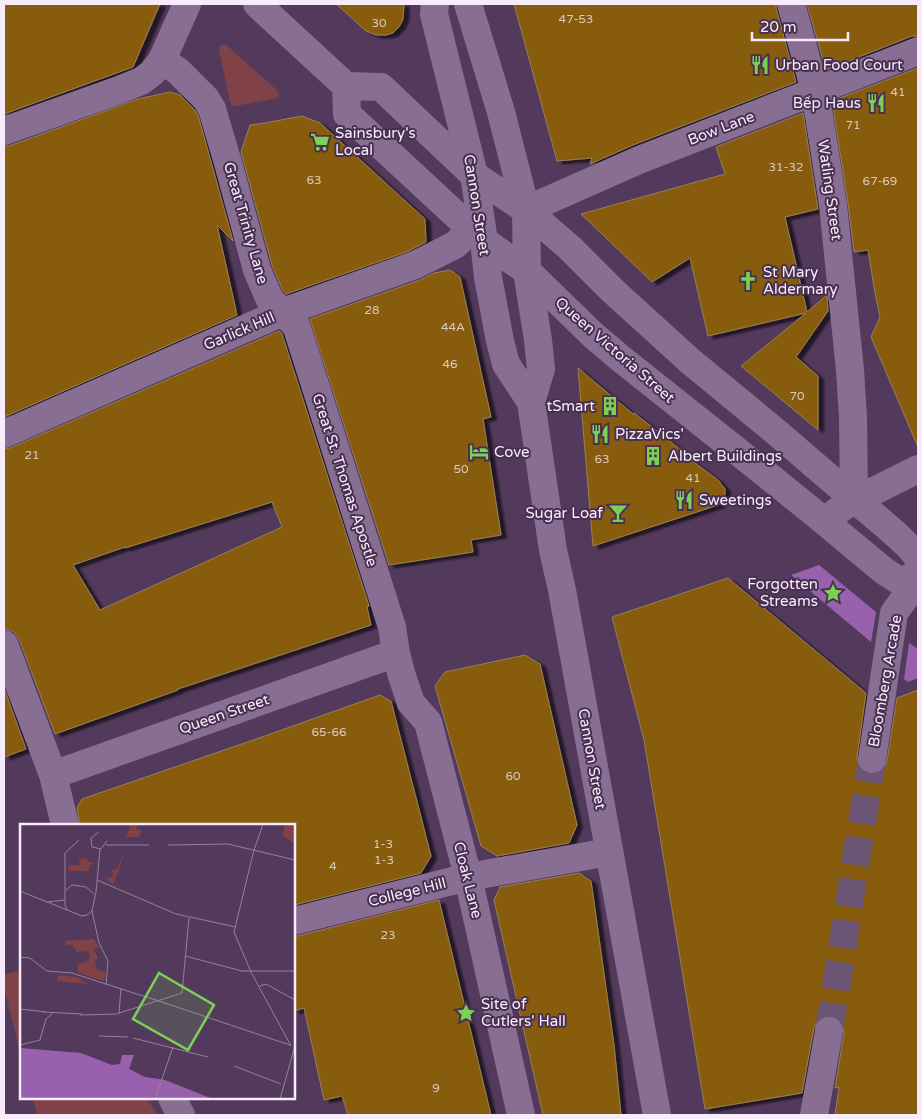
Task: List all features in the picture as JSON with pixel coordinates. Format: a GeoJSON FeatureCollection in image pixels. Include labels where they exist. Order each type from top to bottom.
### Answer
{"type":"FeatureCollection","features":[{"type":"Feature","properties":{"kind":"street"},"geometry":{"type":"LineString","coordinates":[[4,131],[141,81],[162,60],[187,4]]}},
{"type":"Feature","properties":{"kind":"street"},"geometry":{"type":"LineString","coordinates":[[258,4],[346,86],[381,88],[474,175],[526,210],[570,248],[613,291],[690,361],[854,499],[905,544],[918,557],[918,560]]}},
{"type":"Feature","properties":{"kind":"street","name":"Cannon Street"},"geometry":{"type":"LineString","coordinates":[[435,4],[434,14],[474,175],[478,235],[500,341],[506,364],[531,402],[553,550],[562,590],[657,1115]]}},
{"type":"Feature","properties":{"kind":"street","name":"Cannon Street"},"geometry":{"type":"LineString","coordinates":[[468,4],[503,120],[526,210],[527,271],[541,369],[531,402]]}},
{"type":"Feature","properties":{"kind":"street","name":"Watling Street"},"geometry":{"type":"LineString","coordinates":[[791,4],[815,91],[833,205],[849,360],[853,417],[854,499]]}},
{"type":"Feature","properties":{"kind":"street","name":"Bow Lane"},"geometry":{"type":"LineString","coordinates":[[526,210],[639,160],[918,51]]}},
{"type":"Feature","properties":{"kind":"street","name":"Great Trinity Lane"},"geometry":{"type":"LineString","coordinates":[[162,60],[178,71],[206,100],[212,109],[257,270],[270,300],[283,312]]}},
{"type":"Feature","properties":{"kind":"street","name":"Queen Victoria Street"},"geometry":{"type":"LineString","coordinates":[[346,86],[348,114],[478,235],[527,271],[593,335],[884,571],[898,580],[918,579]]}},
{"type":"Feature","properties":{"kind":"street","name":"Garlick Hill"},"geometry":{"type":"LineString","coordinates":[[4,434],[283,312],[415,265],[478,235]]}},
{"type":"Feature","properties":{"kind":"street","name":"Great St. Thomas Apostle"},"geometry":{"type":"LineString","coordinates":[[283,312],[296,325],[392,627],[396,653]]}},
{"type":"Feature","properties":{"kind":"street"},"geometry":{"type":"LineString","coordinates":[[824,521],[854,499],[918,469]]}},
{"type":"Feature","properties":{"kind":"street","name":"Bloomberg Arcade"},"geometry":{"type":"LineString","coordinates":[[872,759],[894,613],[918,579]]}},
{"type":"Feature","properties":{"kind":"street"},"geometry":{"type":"LineString","coordinates":[[4,644],[53,775],[65,824]]}},
{"type":"Feature","properties":{"kind":"street","name":"Queen Street"},"geometry":{"type":"LineString","coordinates":[[53,775],[396,653]]}},
{"type":"Feature","properties":{"kind":"street","name":"Cloak Lane"},"geometry":{"type":"LineString","coordinates":[[396,653],[411,702],[428,722],[468,877],[521,1115]]}},
{"type":"Feature","properties":{"kind":"street","name":"College Hill"},"geometry":{"type":"LineString","coordinates":[[295,921],[468,877],[609,852]]}},
{"type":"Feature","properties":{"kind":"street"},"geometry":{"type":"LineString","coordinates":[[814,1115],[829,1031]]}},
{"type":"Feature","properties":{"kind":"street"},"geometry":{"type":"LineString","coordinates":[[173,1099],[181,1115]]}},
{"type":"Feature","properties":{"kind":"shaded area"},"geometry":{"type":"Polygon","coordinates":[[[225,44],[278,91],[279,95],[277,98],[232,106],[219,49],[221,45],[225,44]]]}},
{"type":"Feature","properties":{"kind":"shaded area","name":"Forgotten Streams"},"geometry":{"type":"Polygon","coordinates":[[[819,565],[876,612],[871,642],[791,575],[819,565]]]}},
{"type":"Feature","properties":{"kind":"shaded area"},"geometry":{"type":"Polygon","coordinates":[[[909,643],[918,649],[918,678],[908,682],[904,679],[909,643]]]}},
{"type":"Feature","properties":{"kind":"shaded area"},"geometry":{"type":"Polygon","coordinates":[[[20,970],[20,1051],[4,988],[4,975],[20,970]]]}},
{"type":"Feature","properties":{"kind":"shaded area"},"geometry":{"type":"Polygon","coordinates":[[[33,1099],[147,1099],[158,1115],[37,1115],[33,1099]]]}},
{"type":"Feature","properties":{"kind":"building"},"geometry":{"type":"Polygon","coordinates":[[[4,4],[160,4],[133,67],[4,114],[4,4]]]}},
{"type":"Feature","properties":{"kind":"building"},"geometry":{"type":"Polygon","coordinates":[[[336,4],[404,4],[403,19],[393,33],[376,35],[366,31],[336,4]]]}},
{"type":"Feature","properties":{"kind":"building"},"geometry":{"type":"Polygon","coordinates":[[[514,4],[776,4],[796,82],[633,145],[590,164],[592,158],[557,161],[514,4]]]}},
{"type":"Feature","properties":{"kind":"building"},"geometry":{"type":"Polygon","coordinates":[[[807,4],[918,4],[918,36],[912,36],[826,70],[807,4]]]}},
{"type":"Feature","properties":{"kind":"building"},"geometry":{"type":"Polygon","coordinates":[[[918,68],[918,447],[871,337],[880,317],[868,250],[854,252],[832,101],[918,68]]]}},
{"type":"Feature","properties":{"kind":"building"},"geometry":{"type":"Polygon","coordinates":[[[170,92],[180,95],[198,115],[233,241],[217,225],[237,315],[4,417],[4,146],[9,146],[138,99],[170,92]]]}},
{"type":"Feature","properties":{"kind":"building"},"geometry":{"type":"Polygon","coordinates":[[[803,113],[818,209],[785,217],[807,312],[827,295],[828,311],[796,357],[818,376],[818,430],[741,366],[806,313],[708,336],[690,258],[652,282],[581,214],[725,174],[716,147],[803,113]]]}},
{"type":"Feature","properties":{"kind":"building"},"geometry":{"type":"Polygon","coordinates":[[[302,116],[320,123],[425,219],[426,242],[409,251],[286,294],[272,265],[241,152],[250,125],[302,116]]]}},
{"type":"Feature","properties":{"kind":"building"},"geometry":{"type":"Polygon","coordinates":[[[450,270],[460,277],[491,417],[483,419],[501,535],[471,540],[473,552],[389,565],[310,319],[420,280],[434,273],[450,270]]]}},
{"type":"Feature","properties":{"kind":"building"},"geometry":{"type":"Polygon","coordinates":[[[279,331],[282,334],[369,606],[367,607],[371,625],[178,689],[55,734],[19,639],[14,632],[4,629],[4,449],[279,331]],[[272,502],[73,565],[100,610],[282,527],[272,502]]]}},
{"type":"Feature","properties":{"kind":"building","name":"Albert Buildings"},"geometry":{"type":"Polygon","coordinates":[[[578,368],[633,414],[718,480],[725,489],[725,495],[721,503],[593,546],[578,368]]]}},
{"type":"Feature","properties":{"kind":"building"},"geometry":{"type":"Polygon","coordinates":[[[728,578],[866,693],[857,757],[858,765],[863,771],[877,774],[884,768],[887,761],[897,698],[918,690],[918,1115],[835,1115],[839,1087],[835,1088],[844,1033],[843,1025],[839,1019],[831,1016],[823,1017],[817,1021],[814,1028],[802,1093],[705,1109],[644,740],[612,617],[728,578]]]}},
{"type":"Feature","properties":{"kind":"building"},"geometry":{"type":"Polygon","coordinates":[[[525,655],[540,664],[577,825],[569,843],[497,856],[481,846],[435,686],[445,672],[525,655]]]}},
{"type":"Feature","properties":{"kind":"building"},"geometry":{"type":"Polygon","coordinates":[[[4,688],[26,749],[4,757],[4,688]]]}},
{"type":"Feature","properties":{"kind":"building"},"geometry":{"type":"Polygon","coordinates":[[[380,695],[391,701],[431,856],[421,873],[295,905],[295,824],[80,824],[77,808],[82,799],[380,695]]]}},
{"type":"Feature","properties":{"kind":"building"},"geometry":{"type":"Polygon","coordinates":[[[579,873],[591,881],[614,1045],[621,1115],[543,1115],[494,900],[500,887],[579,873]]]}},
{"type":"Feature","properties":{"kind":"building"},"geometry":{"type":"Polygon","coordinates":[[[439,900],[491,1115],[348,1115],[342,1096],[324,1100],[304,1008],[295,1011],[295,936],[439,900]]]}},
{"type":"Feature","properties":{"kind":"tunnel"},"geometry":{"type":"LineString","coordinates":[[829,1031],[872,759]]}},
{"type":"Feature","properties":{"kind":"place","name":"Urban Food Court"},"geometry":{"type":"Point","coordinates":[760,65]}},
{"type":"Feature","properties":{"kind":"place","name":"Bếp Haus"},"geometry":{"type":"Point","coordinates":[876,103]}},
{"type":"Feature","properties":{"kind":"place","name":"Sainsbury's Local"},"geometry":{"type":"Point","coordinates":[320,142]}},
{"type":"Feature","properties":{"kind":"place","name":"St Mary Aldermary"},"geometry":{"type":"Point","coordinates":[748,281]}},
{"type":"Feature","properties":{"kind":"place","name":"tSmart"},"geometry":{"type":"Point","coordinates":[610,406]}},
{"type":"Feature","properties":{"kind":"place","name":"PizzaVics'"},"geometry":{"type":"Point","coordinates":[600,434]}},
{"type":"Feature","properties":{"kind":"place","name":"Cove"},"geometry":{"type":"Point","coordinates":[479,452]}},
{"type":"Feature","properties":{"kind":"place","name":"Albert Buildings"},"geometry":{"type":"Point","coordinates":[653,456]}},
{"type":"Feature","properties":{"kind":"place","name":"Sweetings"},"geometry":{"type":"Point","coordinates":[684,500]}},
{"type":"Feature","properties":{"kind":"place","name":"Sugar Loaf"},"geometry":{"type":"Point","coordinates":[618,513]}},
{"type":"Feature","properties":{"kind":"place","name":"Forgotten Streams"},"geometry":{"type":"Point","coordinates":[833,593]}},
{"type":"Feature","properties":{"kind":"place","name":"Site of Cutlers' Hall"},"geometry":{"type":"Point","coordinates":[466,1013]}}]}
